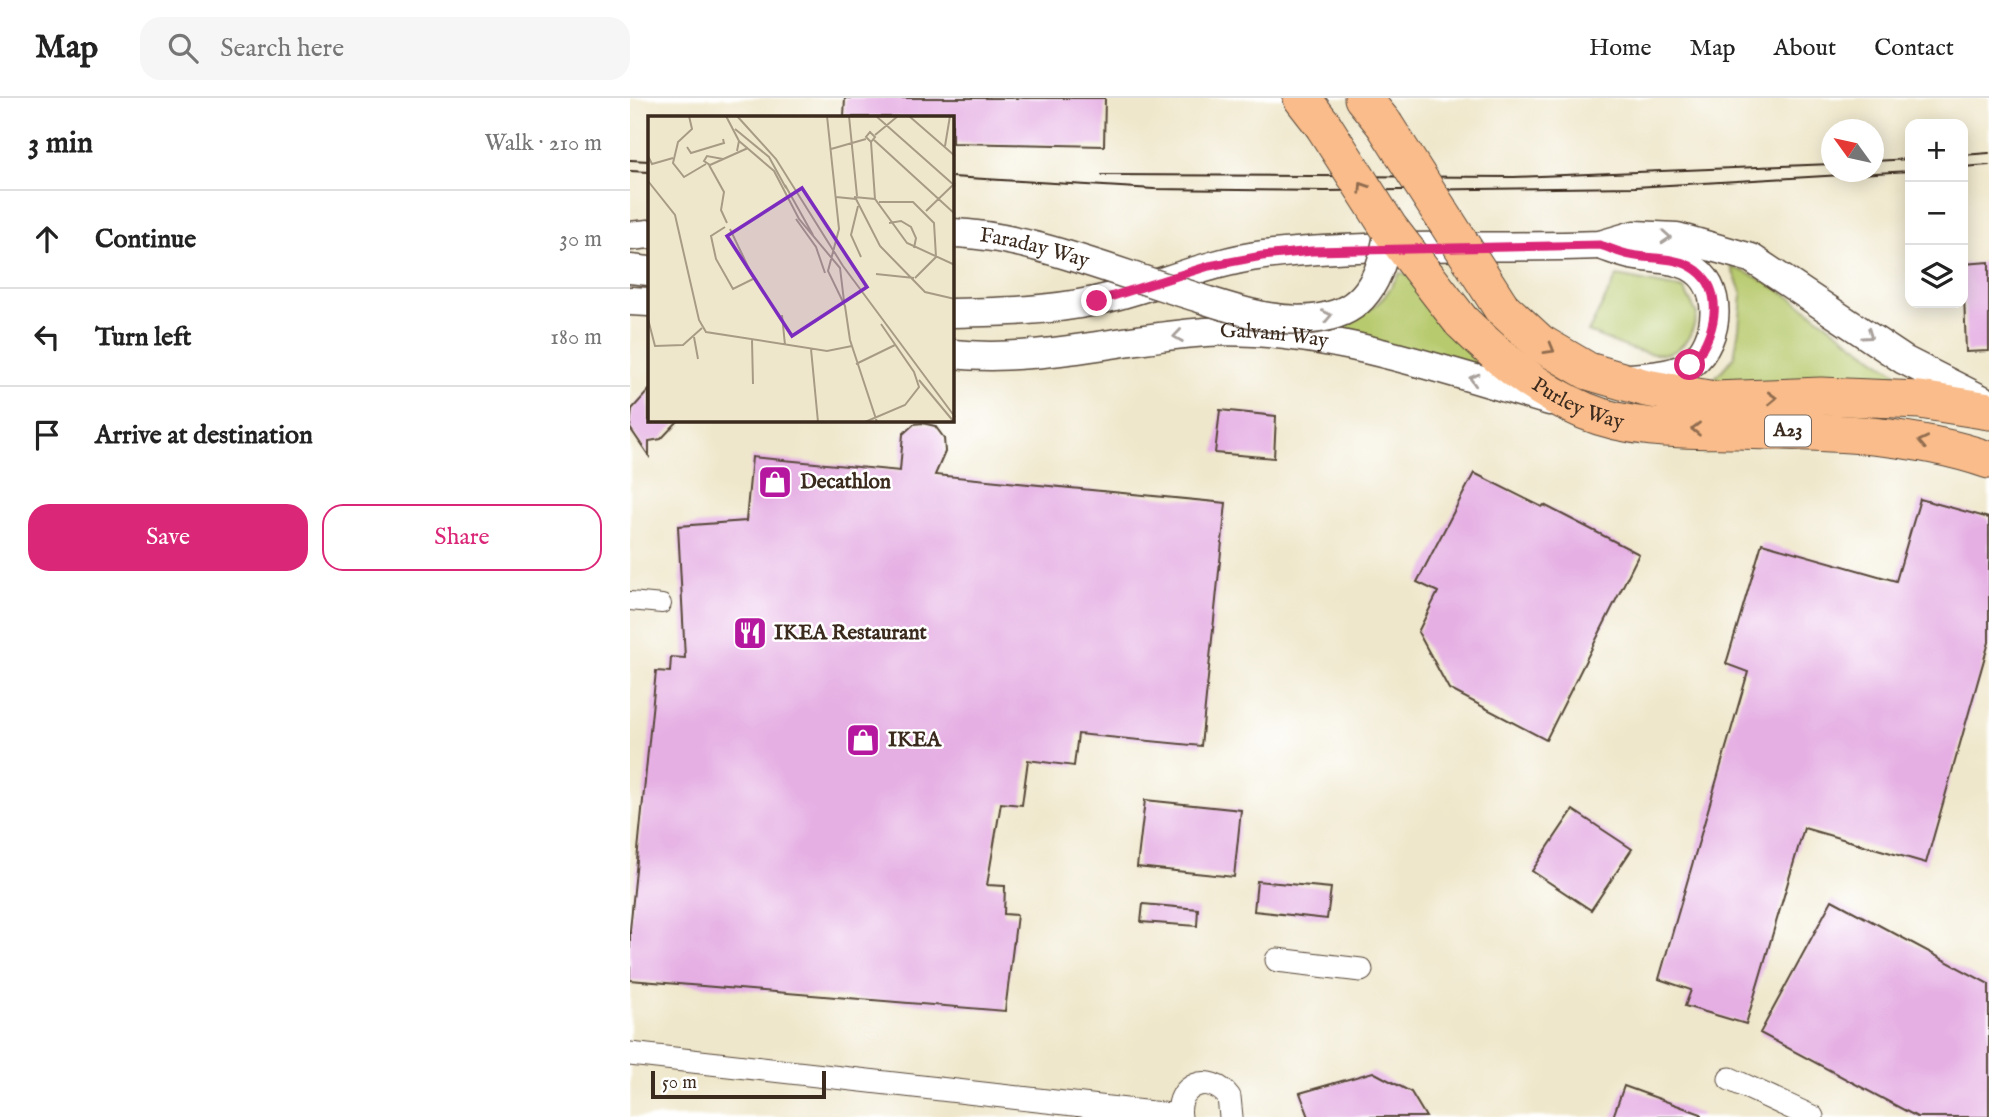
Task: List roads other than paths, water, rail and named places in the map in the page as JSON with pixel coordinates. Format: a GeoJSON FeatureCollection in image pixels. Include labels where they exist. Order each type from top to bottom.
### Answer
{"type":"FeatureCollection","features":[{"type":"Feature","properties":{"kind":"highway","name":"Purley Way"},"geometry":{"type":"LineString","coordinates":[[1312,111],[1389,228],[1461,321],[1505,363],[1534,384],[1587,411],[1640,426],[1831,432],[1910,439],[1959,449],[1989,460]]}},
{"type":"Feature","properties":{"kind":"highway","name":"Purley Way"},"geometry":{"type":"LineString","coordinates":[[1374,111],[1501,307],[1540,344],[1608,379],[1714,400],[1821,396],[1920,400],[1989,411]]}},
{"type":"Feature","properties":{"kind":"street","name":"Faraday Way"},"geometry":{"type":"LineString","coordinates":[[954,233],[1033,247],[1240,311],[1302,319],[1338,314],[1364,296],[1381,268],[1389,228]]}},
{"type":"Feature","properties":{"kind":"street"},"geometry":{"type":"LineString","coordinates":[[630,236],[648,234]]}},
{"type":"Feature","properties":{"kind":"street"},"geometry":{"type":"LineString","coordinates":[[954,313],[1037,311],[1097,301],[1209,266],[1262,256],[1312,251],[1600,245],[1634,235],[1677,237],[1751,258],[1903,359],[1989,403]]}},
{"type":"Feature","properties":{"kind":"street"},"geometry":{"type":"LineString","coordinates":[[1600,245],[1630,255],[1690,266],[1702,276],[1715,307],[1710,340],[1690,365],[1667,374],[1608,379]]}},
{"type":"Feature","properties":{"kind":"street"},"geometry":{"type":"LineString","coordinates":[[630,268],[648,271]]}},
{"type":"Feature","properties":{"kind":"street","name":"Galvani Way"},"geometry":{"type":"LineString","coordinates":[[954,354],[983,357],[1072,351],[1208,332],[1287,336],[1397,357],[1587,411]]}},
{"type":"Feature","properties":{"kind":"street"},"geometry":{"type":"LineString","coordinates":[[630,601],[662,604]]}},
{"type":"Feature","properties":{"kind":"street"},"geometry":{"type":"LineString","coordinates":[[1278,960],[1362,970]]}},
{"type":"Feature","properties":{"kind":"street"},"geometry":{"type":"LineString","coordinates":[[630,1054],[1180,1117],[1178,1108],[1185,1092],[1191,1086],[1208,1082],[1216,1084],[1229,1097],[1231,1117]]}},
{"type":"Feature","properties":{"kind":"street"},"geometry":{"type":"LineString","coordinates":[[1730,1079],[1812,1117]]}},
{"type":"Feature","properties":{"kind":"tram line"},"geometry":{"type":"LineString","coordinates":[[1968,155],[1989,153]]}},
{"type":"Feature","properties":{"kind":"tram line"},"geometry":{"type":"LineString","coordinates":[[1884,160],[1905,159]]}},
{"type":"Feature","properties":{"kind":"tram line"},"geometry":{"type":"LineString","coordinates":[[630,160],[648,161]]}},
{"type":"Feature","properties":{"kind":"tram line"},"geometry":{"type":"LineString","coordinates":[[1102,175],[1514,177],[1821,164]]}},
{"type":"Feature","properties":{"kind":"tram line"},"geometry":{"type":"LineString","coordinates":[[1968,167],[1989,165]]}},
{"type":"Feature","properties":{"kind":"tram line"},"geometry":{"type":"LineString","coordinates":[[630,171],[648,172]]}},
{"type":"Feature","properties":{"kind":"tram line"},"geometry":{"type":"LineString","coordinates":[[954,177],[1154,189],[1325,191],[1635,187],[1905,171]]}},
{"type":"Feature","properties":{"kind":"place","name":"Decathlon"},"geometry":{"type":"Point","coordinates":[775,482]}},
{"type":"Feature","properties":{"kind":"place","name":"IKEA Restaurant"},"geometry":{"type":"Point","coordinates":[750,633]}},
{"type":"Feature","properties":{"kind":"place","name":"IKEA"},"geometry":{"type":"Point","coordinates":[863,740]}}]}
